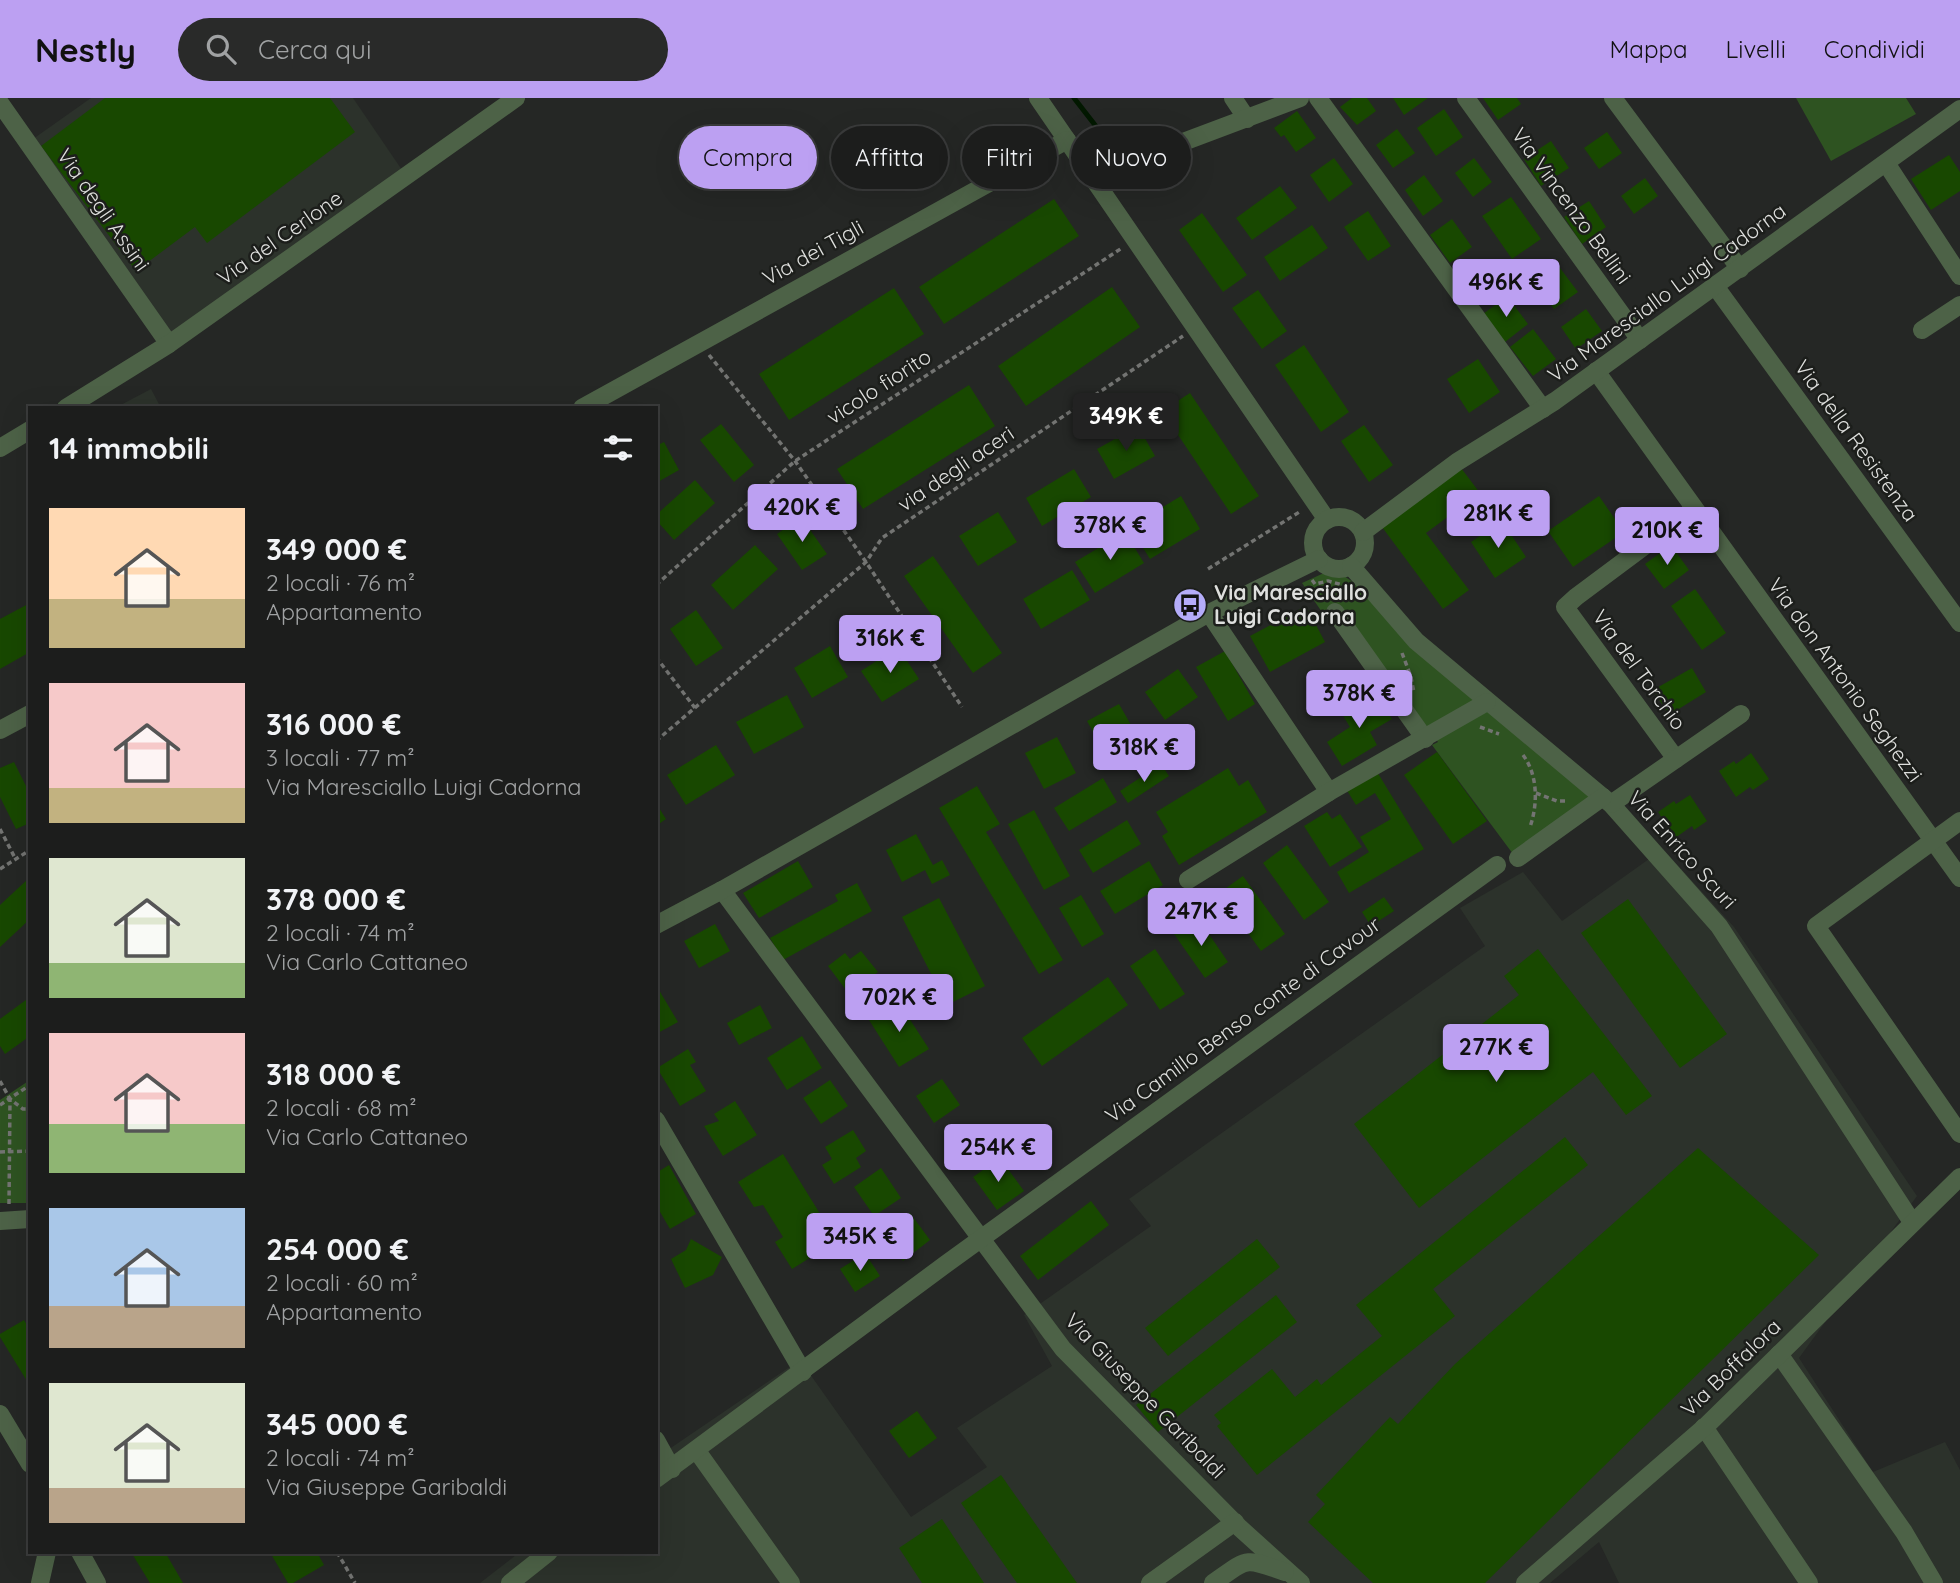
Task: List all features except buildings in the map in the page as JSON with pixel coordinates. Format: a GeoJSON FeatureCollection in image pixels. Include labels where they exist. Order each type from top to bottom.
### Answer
{"type":"FeatureCollection","features":[{"type":"Feature","properties":{"kind":"street","name":"Via del Cerlone"},"geometry":{"type":"LineString","coordinates":[[69,406],[169,344],[516,98]]}},
{"type":"Feature","properties":{"kind":"street"},"geometry":{"type":"LineString","coordinates":[[1038,98],[1071,146]]}},
{"type":"Feature","properties":{"kind":"street"},"geometry":{"type":"LineString","coordinates":[[1233,98],[1247,119]]}},
{"type":"Feature","properties":{"kind":"street"},"geometry":{"type":"LineString","coordinates":[[1191,140],[1300,98]]}},
{"type":"Feature","properties":{"kind":"street"},"geometry":{"type":"LineString","coordinates":[[1318,98],[1543,409]]}},
{"type":"Feature","properties":{"kind":"street","name":"Via Vincenzo Bellini"},"geometry":{"type":"LineString","coordinates":[[1466,98],[1640,340]]}},
{"type":"Feature","properties":{"kind":"street"},"geometry":{"type":"LineString","coordinates":[[1613,98],[1740,269]]}},
{"type":"Feature","properties":{"kind":"street","name":"Via degli Assini"},"geometry":{"type":"LineString","coordinates":[[0,103],[169,344]]}},
{"type":"Feature","properties":{"kind":"street","name":"Via Maresciallo Luigi Cadorna"},"geometry":{"type":"LineString","coordinates":[[1363,532],[1457,462],[1543,409],[1960,109]]}},
{"type":"Feature","properties":{"kind":"street","name":"Via dei Tigli"},"geometry":{"type":"LineString","coordinates":[[586,406],[1067,140]]}},
{"type":"Feature","properties":{"kind":"street"},"geometry":{"type":"LineString","coordinates":[[1886,163],[1960,276]]}},
{"type":"Feature","properties":{"kind":"street"},"geometry":{"type":"LineString","coordinates":[[1102,189],[1327,520]]}},
{"type":"Feature","properties":{"kind":"street","name":"Via della Resistenza"},"geometry":{"type":"LineString","coordinates":[[1715,286],[1960,623]]}},
{"type":"Feature","properties":{"kind":"street"},"geometry":{"type":"LineString","coordinates":[[1922,330],[1960,305]]}},
{"type":"Feature","properties":{"kind":"street","name":"Via don Antonio Seghezzi"},"geometry":{"type":"LineString","coordinates":[[1596,371],[1960,878]]}},
{"type":"Feature","properties":{"kind":"street"},"geometry":{"type":"LineString","coordinates":[[0,448],[28,431]]}},
{"type":"Feature","properties":{"kind":"street","name":"Via del Torchio"},"geometry":{"type":"LineString","coordinates":[[1676,759],[1565,607],[1694,509]]}},
{"type":"Feature","properties":{"kind":"street"},"geometry":{"type":"LineString","coordinates":[[658,924],[1209,613],[1311,563],[1335,569],[1351,566],[1362,555],[1365,544],[1363,532],[1350,519],[1335,517],[1327,520],[1314,534],[1311,563]]}},
{"type":"Feature","properties":{"kind":"street","name":"Via Enrico Scuri"},"geometry":{"type":"LineString","coordinates":[[1351,566],[1416,641],[1607,801],[1719,926],[1912,1222]]}},
{"type":"Feature","properties":{"kind":"street"},"geometry":{"type":"LineString","coordinates":[[1335,612],[1425,739]]}},
{"type":"Feature","properties":{"kind":"street"},"geometry":{"type":"LineString","coordinates":[[1209,613],[1328,792]]}},
{"type":"Feature","properties":{"kind":"street"},"geometry":{"type":"LineString","coordinates":[[1188,880],[1328,792],[1487,702]]}},
{"type":"Feature","properties":{"kind":"street"},"geometry":{"type":"LineString","coordinates":[[0,730],[28,714]]}},
{"type":"Feature","properties":{"kind":"street","name":"Via del Torchio"},"geometry":{"type":"LineString","coordinates":[[1523,855],[1676,759],[1741,714]]}},
{"type":"Feature","properties":{"kind":"street"},"geometry":{"type":"LineString","coordinates":[[1960,821],[1816,926],[1960,1134]]}},
{"type":"Feature","properties":{"kind":"street","name":"Via Camillo Benso conte di Cavour"},"geometry":{"type":"LineString","coordinates":[[658,1478],[982,1238],[1497,864]]}},
{"type":"Feature","properties":{"kind":"street","name":"Via Giuseppe Garibaldi"},"geometry":{"type":"LineString","coordinates":[[722,890],[1063,1349],[1235,1522],[1297,1579]]}},
{"type":"Feature","properties":{"kind":"street"},"geometry":{"type":"LineString","coordinates":[[658,1123],[803,1371]]}},
{"type":"Feature","properties":{"kind":"street","name":"Via Boffalora"},"geometry":{"type":"LineString","coordinates":[[1525,1583],[1704,1427],[1960,1177]]}},
{"type":"Feature","properties":{"kind":"street"},"geometry":{"type":"LineString","coordinates":[[4,1221],[28,1219]]}},
{"type":"Feature","properties":{"kind":"street"},"geometry":{"type":"LineString","coordinates":[[1779,1354],[1904,1532],[1934,1583]]}},
{"type":"Feature","properties":{"kind":"street"},"geometry":{"type":"LineString","coordinates":[[0,1414],[28,1461]]}},
{"type":"Feature","properties":{"kind":"street"},"geometry":{"type":"LineString","coordinates":[[1704,1427],[1809,1583]]}},
{"type":"Feature","properties":{"kind":"street"},"geometry":{"type":"LineString","coordinates":[[658,1444],[672,1468]]}},
{"type":"Feature","properties":{"kind":"street"},"geometry":{"type":"LineString","coordinates":[[696,1451],[790,1583]]}},
{"type":"Feature","properties":{"kind":"street"},"geometry":{"type":"LineString","coordinates":[[1150,1583],[1235,1522]]}},
{"type":"Feature","properties":{"kind":"street"},"geometry":{"type":"LineString","coordinates":[[40,1583],[47,1554]]}},
{"type":"Feature","properties":{"kind":"street"},"geometry":{"type":"LineString","coordinates":[[81,1554],[92,1582]]}},
{"type":"Feature","properties":{"kind":"street"},"geometry":{"type":"LineString","coordinates":[[510,1583],[527,1559]]}},
{"type":"Feature","properties":{"kind":"street"},"geometry":{"type":"LineString","coordinates":[[1213,1583],[1241,1563],[1252,1561],[1297,1579]]}},
{"type":"Feature","properties":{"kind":"path","name":"vicolo fiorito"},"geometry":{"type":"LineString","coordinates":[[658,583],[795,461],[1136,239]]}},
{"type":"Feature","properties":{"kind":"path","name":"via degli aceri"},"geometry":{"type":"LineString","coordinates":[[658,739],[866,562],[881,538],[1196,327]]}},
{"type":"Feature","properties":{"kind":"path"},"geometry":{"type":"LineString","coordinates":[[699,343],[795,461],[962,706]]}},
{"type":"Feature","properties":{"kind":"path"},"geometry":{"type":"LineString","coordinates":[[1208,569],[1303,510]]}},
{"type":"Feature","properties":{"kind":"path"},"geometry":{"type":"LineString","coordinates":[[1311,563],[1315,584],[1328,581],[1346,586]]}},
{"type":"Feature","properties":{"kind":"path"},"geometry":{"type":"LineString","coordinates":[[1400,646],[1411,677],[1415,700]]}},
{"type":"Feature","properties":{"kind":"path"},"geometry":{"type":"LineString","coordinates":[[658,660],[695,708]]}},
{"type":"Feature","properties":{"kind":"path"},"geometry":{"type":"LineString","coordinates":[[1453,722],[1477,726],[1499,734],[1508,741]]}},
{"type":"Feature","properties":{"kind":"path"},"geometry":{"type":"LineString","coordinates":[[1518,748],[1531,765],[1536,793],[1535,815],[1528,833],[1520,843],[1523,855]]}},
{"type":"Feature","properties":{"kind":"path"},"geometry":{"type":"LineString","coordinates":[[1536,793],[1557,801],[1570,801]]}},
{"type":"Feature","properties":{"kind":"path"},"geometry":{"type":"LineString","coordinates":[[0,829],[15,858]]}},
{"type":"Feature","properties":{"kind":"path"},"geometry":{"type":"LineString","coordinates":[[0,869],[28,851]]}},
{"type":"Feature","properties":{"kind":"path"},"geometry":{"type":"LineString","coordinates":[[0,1081],[10,1100],[11,1190],[4,1221]]}},
{"type":"Feature","properties":{"kind":"path"},"geometry":{"type":"LineString","coordinates":[[0,1105],[28,1086]]}},
{"type":"Feature","properties":{"kind":"path"},"geometry":{"type":"LineString","coordinates":[[10,1100],[23,1109],[28,1109]]}},
{"type":"Feature","properties":{"kind":"path"},"geometry":{"type":"LineString","coordinates":[[0,1152],[28,1151]]}},
{"type":"Feature","properties":{"kind":"path"},"geometry":{"type":"LineString","coordinates":[[338,1554],[355,1583]]}},
{"type":"Feature","properties":{"kind":"shaded area"},"geometry":{"type":"Polygon","coordinates":[[[91,98],[353,98],[402,170],[171,332],[33,139],[91,98]]]}},
{"type":"Feature","properties":{"kind":"shaded area"},"geometry":{"type":"Polygon","coordinates":[[[151,389],[160,406],[119,406],[151,389]]]}},
{"type":"Feature","properties":{"kind":"shaded area"},"geometry":{"type":"Polygon","coordinates":[[[1663,849],[1734,927],[1917,1196],[1799,1358],[1873,1472],[1945,1442],[1960,1470],[1960,1583],[1619,1583],[1599,1542],[1550,1583],[480,1583],[517,1554],[658,1554],[658,1457],[800,1360],[911,1517],[987,1467],[957,1428],[1052,1366],[1024,1315],[1151,1226],[1129,1199],[1485,946],[1460,908],[1523,872],[1562,921],[1663,849]]]}},
{"type":"Feature","properties":{"kind":"green space"},"geometry":{"type":"Polygon","coordinates":[[[1796,98],[1906,98],[1916,114],[1831,161],[1796,98]]]}},
{"type":"Feature","properties":{"kind":"green space"},"geometry":{"type":"Polygon","coordinates":[[[1324,573],[1344,576],[1362,588],[1592,799],[1513,854],[1432,745],[1438,742],[1340,607],[1324,615],[1302,583],[1324,573]]]}},
{"type":"Feature","properties":{"kind":"green space"},"geometry":{"type":"Polygon","coordinates":[[[28,1081],[28,1203],[0,1203],[0,1100],[28,1081]]]}},
{"type":"Feature","properties":{"kind":"waterway"},"geometry":{"type":"LineString","coordinates":[[1074,98],[1096,126]]}},
{"type":"Feature","properties":{"kind":"place","name":"Via Maresciallo Luigi Cadorna"},"geometry":{"type":"Point","coordinates":[1190,605]}}]}
